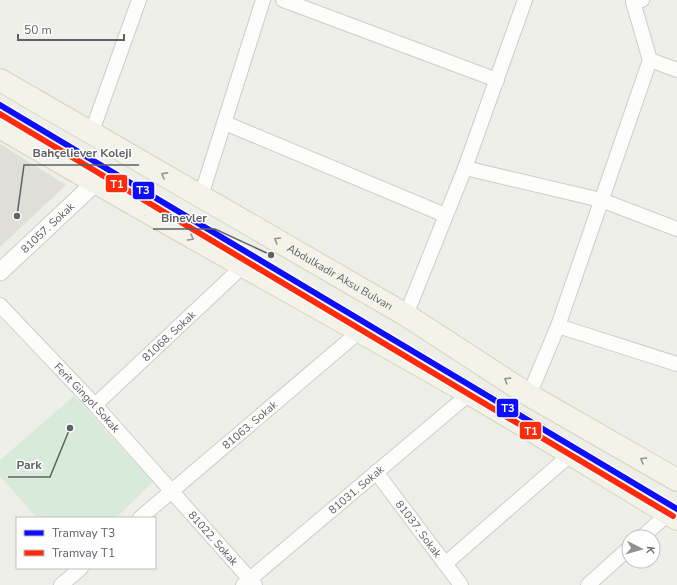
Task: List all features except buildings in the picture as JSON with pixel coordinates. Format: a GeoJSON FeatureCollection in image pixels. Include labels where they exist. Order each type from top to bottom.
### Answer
{"type":"FeatureCollection","features":[{"type":"Feature","properties":{"kind":"main road","name":"Abdulkadir Aksu Bulvarı"},"geometry":{"type":"LineString","coordinates":[[0,80],[406,315],[530,395],[677,480]]}},
{"type":"Feature","properties":{"kind":"main road"},"geometry":{"type":"LineString","coordinates":[[0,127],[242,267],[360,331],[469,394],[672,517]]}},
{"type":"Feature","properties":{"kind":"street"},"geometry":{"type":"LineString","coordinates":[[91,134],[139,0]]}},
{"type":"Feature","properties":{"kind":"street"},"geometry":{"type":"LineString","coordinates":[[201,196],[263,0]]}},
{"type":"Feature","properties":{"kind":"street"},"geometry":{"type":"LineString","coordinates":[[283,0],[497,80]]}},
{"type":"Feature","properties":{"kind":"street"},"geometry":{"type":"LineString","coordinates":[[406,315],[465,168],[525,0]]}},
{"type":"Feature","properties":{"kind":"street"},"geometry":{"type":"LineString","coordinates":[[530,395],[558,326],[650,60],[636,1]]}},
{"type":"Feature","properties":{"kind":"street"},"geometry":{"type":"LineString","coordinates":[[650,60],[677,70]]}},
{"type":"Feature","properties":{"kind":"street"},"geometry":{"type":"LineString","coordinates":[[225,123],[445,215]]}},
{"type":"Feature","properties":{"kind":"street"},"geometry":{"type":"LineString","coordinates":[[465,168],[601,200],[677,229]]}},
{"type":"Feature","properties":{"kind":"street","name":"81057. Sokak"},"geometry":{"type":"LineString","coordinates":[[0,272],[95,183]]}},
{"type":"Feature","properties":{"kind":"street","name":"81068. Sokak"},"geometry":{"type":"LineString","coordinates":[[95,405],[242,267]]}},
{"type":"Feature","properties":{"kind":"street","name":"Ferit Gingol Sokak"},"geometry":{"type":"LineString","coordinates":[[0,305],[173,490]]}},
{"type":"Feature","properties":{"kind":"street"},"geometry":{"type":"LineString","coordinates":[[558,326],[677,364]]}},
{"type":"Feature","properties":{"kind":"street","name":"81063. Sokak"},"geometry":{"type":"LineString","coordinates":[[141,517],[360,331]]}},
{"type":"Feature","properties":{"kind":"street","name":"81031. Sokak"},"geometry":{"type":"LineString","coordinates":[[250,583],[376,472],[469,394]]}},
{"type":"Feature","properties":{"kind":"street"},"geometry":{"type":"LineString","coordinates":[[445,564],[570,454]]}},
{"type":"Feature","properties":{"kind":"street","name":"81037. Sokak"},"geometry":{"type":"LineString","coordinates":[[376,472],[462,585]]}},
{"type":"Feature","properties":{"kind":"street","name":"81022. Sokak"},"geometry":{"type":"LineString","coordinates":[[173,490],[250,583]]}},
{"type":"Feature","properties":{"kind":"street"},"geometry":{"type":"LineString","coordinates":[[654,529],[672,517]]}},
{"type":"Feature","properties":{"kind":"street"},"geometry":{"type":"LineString","coordinates":[[588,585],[621,555]]}},
{"type":"Feature","properties":{"kind":"street"},"geometry":{"type":"LineString","coordinates":[[60,585],[80,569]]}},
{"type":"Feature","properties":{"kind":"shaded area"},"geometry":{"type":"Polygon","coordinates":[[[0,144],[66,185],[0,247],[0,144]]]}},
{"type":"Feature","properties":{"kind":"green space"},"geometry":{"type":"Polygon","coordinates":[[[74,396],[153,482],[117,517],[36,517],[0,476],[0,460],[74,396]]]}},
{"type":"Feature","properties":{"kind":"tram line","name":"T3"},"geometry":{"type":"LineString","coordinates":[[0,105],[677,509]]}},
{"type":"Feature","properties":{"kind":"tram line","name":"T1"},"geometry":{"type":"LineString","coordinates":[[0,114],[673,516]]}},
{"type":"Feature","properties":{"kind":"place","name":"Bahçeliever Koleji"},"geometry":{"type":"Point","coordinates":[17,216]}},
{"type":"Feature","properties":{"kind":"place","name":"Binevler"},"geometry":{"type":"Point","coordinates":[271,255]}},
{"type":"Feature","properties":{"kind":"place","name":"Park"},"geometry":{"type":"Point","coordinates":[70,428]}}]}
